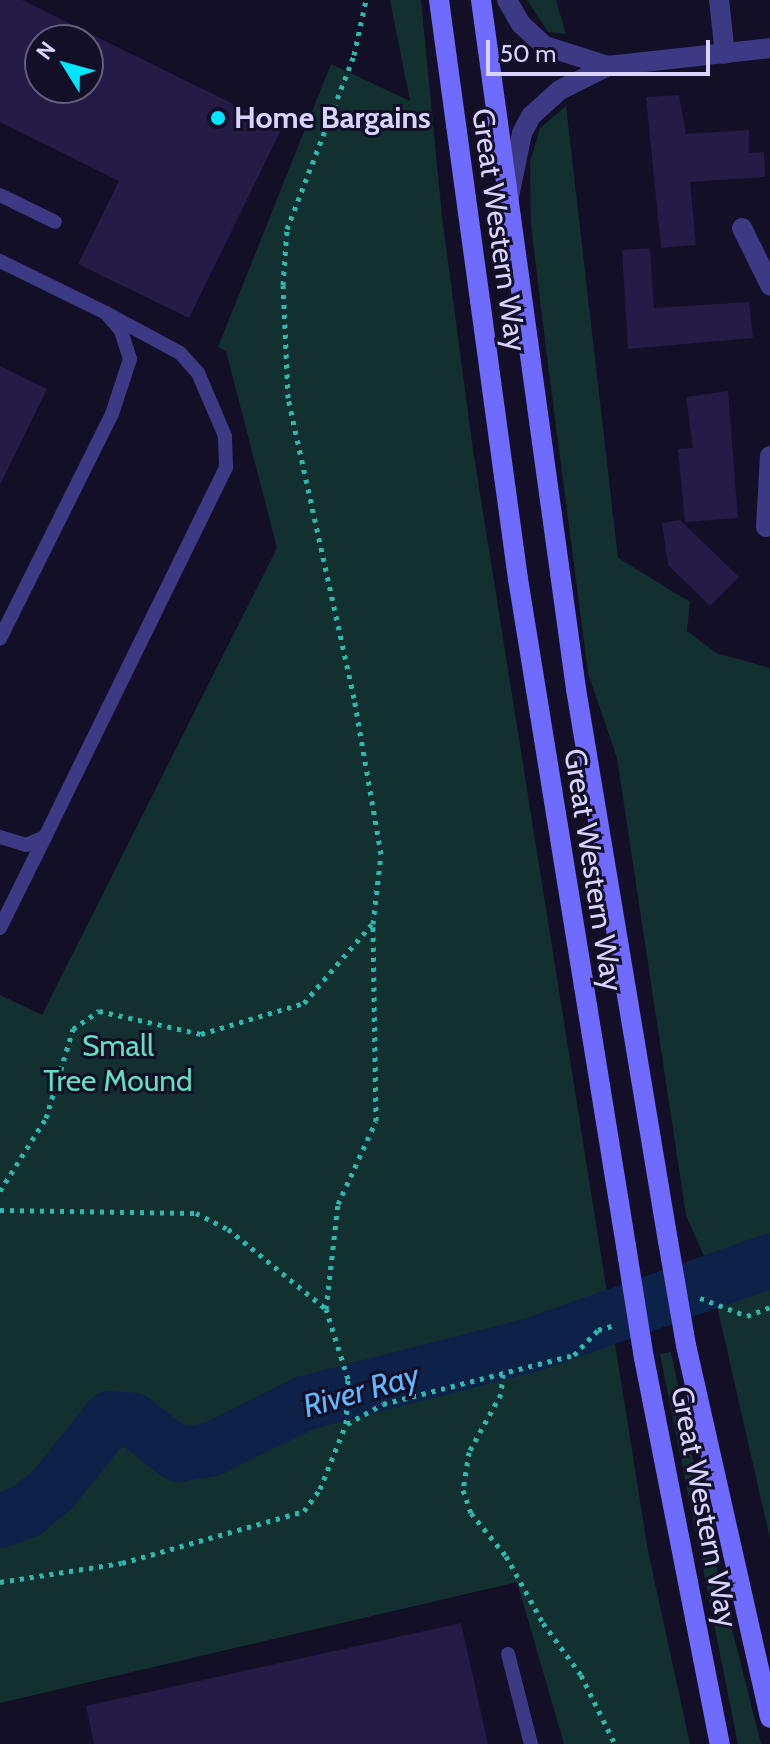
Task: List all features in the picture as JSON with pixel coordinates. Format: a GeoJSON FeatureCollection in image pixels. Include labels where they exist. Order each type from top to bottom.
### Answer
{"type":"FeatureCollection","features":[{"type":"Feature","properties":{"kind":"main road","name":"Great Western Way"},"geometry":{"type":"LineString","coordinates":[[439,0],[520,593],[644,1358],[720,1744]]}},
{"type":"Feature","properties":{"kind":"main road","name":"Great Western Way"},"geometry":{"type":"LineString","coordinates":[[481,0],[576,689],[668,1241],[686,1345],[770,1718]]}},
{"type":"Feature","properties":{"kind":"street"},"geometry":{"type":"LineString","coordinates":[[507,0],[521,24],[545,46],[608,66]]}},
{"type":"Feature","properties":{"kind":"street"},"geometry":{"type":"LineString","coordinates":[[719,0],[725,54]]}},
{"type":"Feature","properties":{"kind":"street"},"geometry":{"type":"LineString","coordinates":[[508,204],[531,116],[560,90],[608,66],[770,48]]}},
{"type":"Feature","properties":{"kind":"street"},"geometry":{"type":"LineString","coordinates":[[742,228],[770,285]]}},
{"type":"Feature","properties":{"kind":"street"},"geometry":{"type":"LineString","coordinates":[[766,527],[770,456]]}},
{"type":"Feature","properties":{"kind":"lane"},"geometry":{"type":"LineString","coordinates":[[0,195],[55,222]]}},
{"type":"Feature","properties":{"kind":"lane"},"geometry":{"type":"LineString","coordinates":[[0,261],[180,353],[198,373],[225,436],[226,467],[0,928]]}},
{"type":"Feature","properties":{"kind":"lane"},"geometry":{"type":"LineString","coordinates":[[0,639],[123,383],[130,359],[121,331],[106,313]]}},
{"type":"Feature","properties":{"kind":"lane"},"geometry":{"type":"LineString","coordinates":[[0,837],[26,845],[45,837]]}},
{"type":"Feature","properties":{"kind":"lane"},"geometry":{"type":"LineString","coordinates":[[508,1654],[531,1744]]}},
{"type":"Feature","properties":{"kind":"path"},"geometry":{"type":"LineString","coordinates":[[0,1582],[122,1563],[304,1511],[320,1489],[346,1424],[348,1379],[326,1309],[338,1204],[376,1121],[373,924],[381,854],[354,698],[288,398],[283,285],[287,229],[354,55],[366,0]]}},
{"type":"Feature","properties":{"kind":"path"},"geometry":{"type":"LineString","coordinates":[[0,1191],[46,1118],[73,1029],[99,1011],[201,1034],[304,1003],[373,924]]}},
{"type":"Feature","properties":{"kind":"path"},"geometry":{"type":"LineString","coordinates":[[0,1210],[196,1213],[228,1229],[326,1309]]}},
{"type":"Feature","properties":{"kind":"path"},"geometry":{"type":"LineString","coordinates":[[705,1296],[747,1316],[770,1307]]}},
{"type":"Feature","properties":{"kind":"path"},"geometry":{"type":"LineString","coordinates":[[346,1424],[383,1404],[574,1355],[598,1330]]}},
{"type":"Feature","properties":{"kind":"path"},"geometry":{"type":"LineString","coordinates":[[504,1373],[501,1394],[469,1452],[463,1490],[471,1513],[506,1556],[543,1623],[581,1675],[615,1744]]}},
{"type":"Feature","properties":{"kind":"green space","name":"Small Tree Mound"},"geometry":{"type":"Polygon","coordinates":[[[390,0],[421,0],[442,216],[472,443],[648,1551],[690,1744],[564,1744],[517,1582],[0,1703],[0,995],[42,1015],[277,548],[226,351],[218,347],[331,64],[410,101],[390,0]]]}},
{"type":"Feature","properties":{"kind":"green space"},"geometry":{"type":"Polygon","coordinates":[[[527,0],[556,0],[566,34],[548,32],[527,0]]]}},
{"type":"Feature","properties":{"kind":"green space"},"geometry":{"type":"Polygon","coordinates":[[[566,106],[618,558],[690,602],[687,631],[716,653],[770,668],[770,1248],[716,1268],[703,1254],[686,1215],[617,758],[588,673],[547,357],[531,225],[530,162],[540,128],[566,106]]]}},
{"type":"Feature","properties":{"kind":"green space"},"geometry":{"type":"Polygon","coordinates":[[[770,1287],[770,1539],[717,1306],[770,1287]]]}},
{"type":"Feature","properties":{"kind":"green space"},"geometry":{"type":"Polygon","coordinates":[[[671,1352],[710,1542],[761,1744],[738,1744],[660,1354],[671,1352]]]}},
{"type":"Feature","properties":{"kind":"building"},"geometry":{"type":"Polygon","coordinates":[[[0,0],[22,0],[71,24],[24,24],[24,104],[104,104],[104,40],[282,128],[189,318],[78,264],[119,181],[0,122],[0,0]]]}},
{"type":"Feature","properties":{"kind":"building"},"geometry":{"type":"Polygon","coordinates":[[[679,95],[686,134],[749,130],[749,153],[764,152],[765,177],[690,182],[696,245],[661,248],[646,97],[679,95]]]}},
{"type":"Feature","properties":{"kind":"building"},"geometry":{"type":"Polygon","coordinates":[[[650,248],[654,308],[749,302],[753,338],[628,349],[622,250],[650,248]]]}},
{"type":"Feature","properties":{"kind":"building"},"geometry":{"type":"Polygon","coordinates":[[[0,366],[47,389],[0,485],[0,366]]]}},
{"type":"Feature","properties":{"kind":"building"},"geometry":{"type":"Polygon","coordinates":[[[728,391],[738,518],[685,522],[678,449],[693,448],[686,397],[728,391]]]}},
{"type":"Feature","properties":{"kind":"building"},"geometry":{"type":"Polygon","coordinates":[[[680,520],[739,577],[710,606],[668,565],[662,523],[680,520]]]}},
{"type":"Feature","properties":{"kind":"building"},"geometry":{"type":"Polygon","coordinates":[[[461,1623],[488,1744],[94,1744],[86,1706],[461,1623]]]}},
{"type":"Feature","properties":{"kind":"waterway","name":"River Ray"},"geometry":{"type":"LineString","coordinates":[[0,1521],[28,1510],[53,1489],[110,1418],[133,1420],[179,1455],[212,1449],[305,1403],[534,1344],[770,1261]]}},
{"type":"Feature","properties":{"kind":"place","name":"Home Bargains"},"geometry":{"type":"Point","coordinates":[218,118]}}]}
